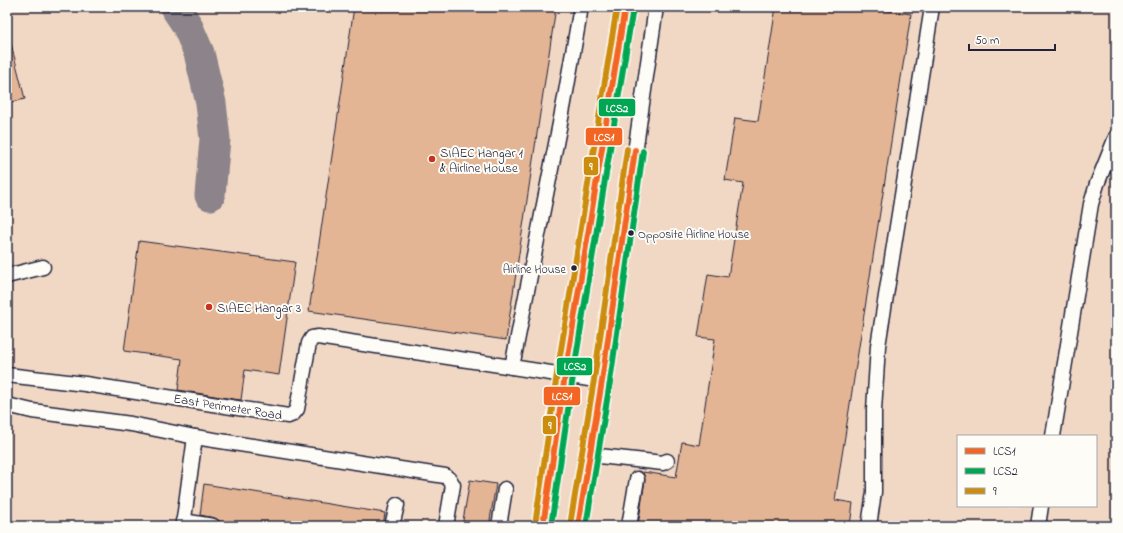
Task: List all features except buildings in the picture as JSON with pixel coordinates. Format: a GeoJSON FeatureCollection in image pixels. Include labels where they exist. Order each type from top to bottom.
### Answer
{"type":"FeatureCollection","features":[{"type":"Feature","properties":{"kind":"lane"},"geometry":{"type":"LineString","coordinates":[[512,367],[564,103],[581,7]]}},
{"type":"Feature","properties":{"kind":"lane"},"geometry":{"type":"LineString","coordinates":[[543,526],[565,375],[625,7]]}},
{"type":"Feature","properties":{"kind":"lane"},"geometry":{"type":"LineString","coordinates":[[578,526],[602,381],[656,7]]}},
{"type":"Feature","properties":{"kind":"lane"},"geometry":{"type":"LineString","coordinates":[[869,526],[874,492],[874,410],[878,346],[932,7]]}},
{"type":"Feature","properties":{"kind":"lane"},"geometry":{"type":"LineString","coordinates":[[1053,435],[1091,204],[1097,184],[1116,137]]}},
{"type":"Feature","properties":{"kind":"lane"},"geometry":{"type":"LineString","coordinates":[[7,276],[43,267]]}},
{"type":"Feature","properties":{"kind":"lane","name":"East Perimeter Road"},"geometry":{"type":"LineString","coordinates":[[7,375],[85,384],[288,416],[293,414],[297,409],[309,343],[312,338],[318,336],[602,381]]}},
{"type":"Feature","properties":{"kind":"lane"},"geometry":{"type":"LineString","coordinates":[[7,405],[32,411],[132,424],[195,437],[445,476],[450,480],[452,485],[446,526]]}},
{"type":"Feature","properties":{"kind":"lane"},"geometry":{"type":"LineString","coordinates":[[195,437],[183,524],[213,526]]}},
{"type":"Feature","properties":{"kind":"lane"},"geometry":{"type":"LineString","coordinates":[[590,455],[632,461],[667,462]]}},
{"type":"Feature","properties":{"kind":"lane"},"geometry":{"type":"LineString","coordinates":[[629,526],[637,478]]}},
{"type":"Feature","properties":{"kind":"lane"},"geometry":{"type":"LineString","coordinates":[[499,526],[505,489]]}},
{"type":"Feature","properties":{"kind":"lane"},"geometry":{"type":"LineString","coordinates":[[392,526],[397,505]]}},
{"type":"Feature","properties":{"kind":"lane"},"geometry":{"type":"LineString","coordinates":[[1038,526],[1041,507]]}},
{"type":"Feature","properties":{"kind":"shaded area"},"geometry":{"type":"Polygon","coordinates":[[[7,7],[1116,7],[1116,526],[7,526],[7,7]]]}},
{"type":"Feature","properties":{"kind":"taxiway"},"geometry":{"type":"LineString","coordinates":[[175,7],[187,25],[199,53],[211,103],[215,139],[210,195]]}},
{"type":"Feature","properties":{"kind":"transit line","name":"9"},"geometry":{"type":"LineString","coordinates":[[535,525],[557,374],[617,7]]}},
{"type":"Feature","properties":{"kind":"transit line","name":"LCS1"},"geometry":{"type":"LineString","coordinates":[[543,526],[565,375],[625,7]]}},
{"type":"Feature","properties":{"kind":"transit line","name":"LCS2"},"geometry":{"type":"LineString","coordinates":[[551,526],[573,376],[633,8]]}},
{"type":"Feature","properties":{"kind":"transit line","name":"9"},"geometry":{"type":"LineString","coordinates":[[570,525],[594,380],[627,149]]}},
{"type":"Feature","properties":{"kind":"transit line","name":"LCS1"},"geometry":{"type":"LineString","coordinates":[[578,526],[602,381],[635,150]]}},
{"type":"Feature","properties":{"kind":"transit line","name":"LCS2"},"geometry":{"type":"LineString","coordinates":[[586,526],[610,382],[643,151]]}},
{"type":"Feature","properties":{"kind":"place","name":"SIAEC Hangar 1 & Airline House"},"geometry":{"type":"Point","coordinates":[432,159]}},
{"type":"Feature","properties":{"kind":"place","name":"Opposite Airline House"},"geometry":{"type":"Point","coordinates":[631,233]}},
{"type":"Feature","properties":{"kind":"place","name":"Airline House"},"geometry":{"type":"Point","coordinates":[574,268]}},
{"type":"Feature","properties":{"kind":"place","name":"SIAEC Hangar 3"},"geometry":{"type":"Point","coordinates":[209,307]}}]}
